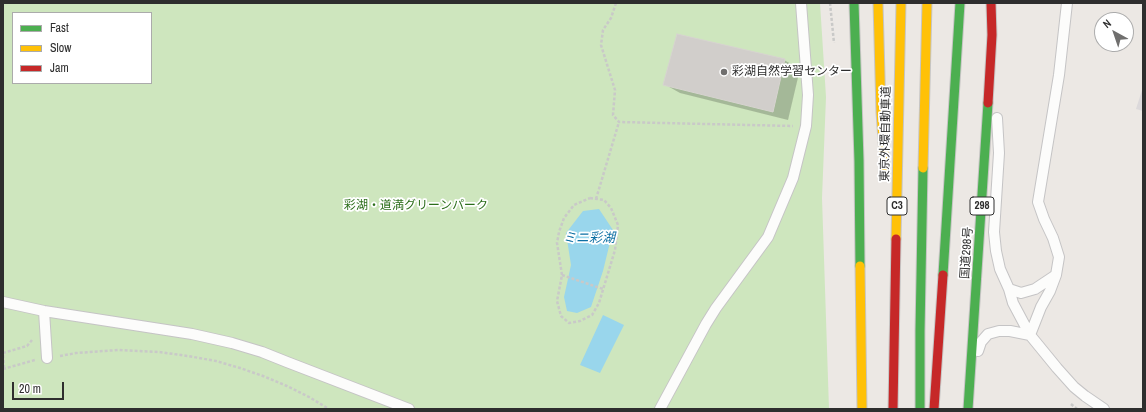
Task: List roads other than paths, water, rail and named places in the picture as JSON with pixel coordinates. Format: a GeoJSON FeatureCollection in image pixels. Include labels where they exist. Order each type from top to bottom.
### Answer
{"type":"FeatureCollection","features":[{"type":"Feature","properties":{"kind":"highway"},"geometry":{"type":"LineString","coordinates":[[854,3],[859,160],[862,409]]}},
{"type":"Feature","properties":{"kind":"highway"},"geometry":{"type":"LineString","coordinates":[[878,3],[881,112],[885,174]]}},
{"type":"Feature","properties":{"kind":"highway","name":"東京外環自動車道"},"geometry":{"type":"LineString","coordinates":[[893,409],[901,3]]}},
{"type":"Feature","properties":{"kind":"highway","name":"C3"},"geometry":{"type":"LineString","coordinates":[[920,409],[920,331],[928,3]]}},
{"type":"Feature","properties":{"kind":"highway"},"geometry":{"type":"LineString","coordinates":[[934,409],[960,3]]}},
{"type":"Feature","properties":{"kind":"highway","name":"国道298号"},"geometry":{"type":"LineString","coordinates":[[968,409],[985,161],[992,35],[992,3]]}},
{"type":"Feature","properties":{"kind":"highway"},"geometry":{"type":"LineString","coordinates":[[888,213],[894,330]]}},
{"type":"Feature","properties":{"kind":"lane"},"geometry":{"type":"LineString","coordinates":[[660,409],[713,313],[768,237],[793,178],[806,126],[808,95],[801,3]]}},
{"type":"Feature","properties":{"kind":"lane"},"geometry":{"type":"LineString","coordinates":[[844,3],[856,66]]}},
{"type":"Feature","properties":{"kind":"lane"},"geometry":{"type":"LineString","coordinates":[[1030,335],[1056,275],[1059,257],[1038,202],[1059,75],[1067,3]]}},
{"type":"Feature","properties":{"kind":"lane"},"geometry":{"type":"LineString","coordinates":[[992,35],[999,153],[994,232],[1000,269],[1009,289],[1013,303],[1030,335],[1056,368],[1074,387],[1104,409]]}},
{"type":"Feature","properties":{"kind":"lane"},"geometry":{"type":"LineString","coordinates":[[1009,289],[1021,293],[1035,289],[1056,275]]}},
{"type":"Feature","properties":{"kind":"lane"},"geometry":{"type":"LineString","coordinates":[[3,302],[44,311],[192,334],[232,343],[262,352],[409,409]]}},
{"type":"Feature","properties":{"kind":"lane"},"geometry":{"type":"LineString","coordinates":[[44,311],[47,358]]}},
{"type":"Feature","properties":{"kind":"lane"},"geometry":{"type":"LineString","coordinates":[[970,369],[981,342],[988,334],[998,331],[1010,331],[1030,335]]}},
{"type":"Feature","properties":{"kind":"water","name":"ミニ彩湖"},"geometry":{"type":"Polygon","coordinates":[[[599,209],[613,230],[603,271],[591,307],[577,313],[567,311],[564,297],[571,265],[566,233],[583,211],[599,209]]]}},
{"type":"Feature","properties":{"kind":"water"},"geometry":{"type":"Polygon","coordinates":[[[603,315],[624,325],[600,373],[580,365],[603,315]]]}},
{"type":"Feature","properties":{"kind":"place","name":"彩湖自然学習センター"},"geometry":{"type":"Point","coordinates":[724,72]}},
{"type":"Feature","properties":{"kind":"park label","name":"彩湖・道満グリーンパーク"},"geometry":{"type":"Point","coordinates":[416,206]}}]}
